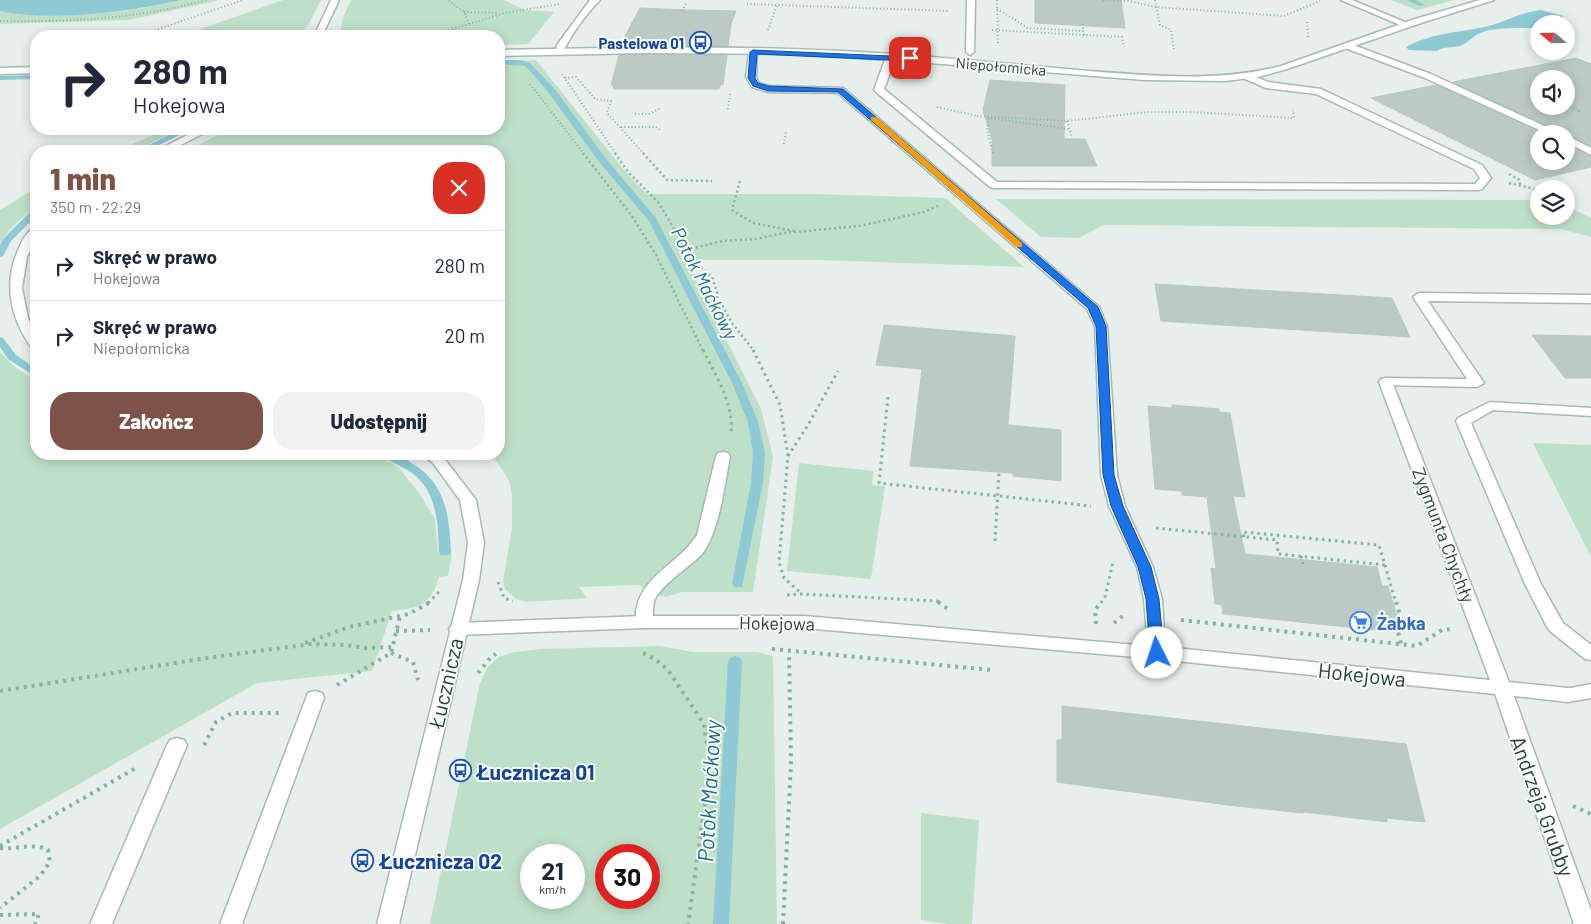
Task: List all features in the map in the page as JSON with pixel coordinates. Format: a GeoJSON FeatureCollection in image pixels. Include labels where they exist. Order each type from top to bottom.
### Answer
{"type":"FeatureCollection","features":[{"type":"Feature","properties":{"kind":"street"},"geometry":{"type":"LineString","coordinates":[[321,30],[335,0]]}},
{"type":"Feature","properties":{"kind":"street"},"geometry":{"type":"LineString","coordinates":[[559,51],[560,45],[575,24],[590,4],[596,0]]}},
{"type":"Feature","properties":{"kind":"street"},"geometry":{"type":"LineString","coordinates":[[970,52],[971,0]]}},
{"type":"Feature","properties":{"kind":"street"},"geometry":{"type":"LineString","coordinates":[[1345,0],[1408,25]]}},
{"type":"Feature","properties":{"kind":"street","name":"Niepołomicka"},"geometry":{"type":"LineString","coordinates":[[505,53],[559,51],[753,52],[891,57],[1159,78],[1246,76],[1282,68],[1458,8],[1490,0]]}},
{"type":"Feature","properties":{"kind":"street"},"geometry":{"type":"LineString","coordinates":[[1348,46],[1428,76],[1537,125]]}},
{"type":"Feature","properties":{"kind":"street"},"geometry":{"type":"LineString","coordinates":[[753,52],[751,78],[755,85],[768,89],[840,90],[1093,307],[1101,326],[1109,475],[1117,506],[1145,567],[1153,599],[1157,653]]}},
{"type":"Feature","properties":{"kind":"street"},"geometry":{"type":"LineString","coordinates":[[891,57],[879,90],[994,185],[1478,187],[1486,178],[1478,167],[1318,91],[1266,85],[1246,76]]}},
{"type":"Feature","properties":{"kind":"street"},"geometry":{"type":"LineString","coordinates":[[0,71],[30,70]]}},
{"type":"Feature","properties":{"kind":"street"},"geometry":{"type":"LineString","coordinates":[[174,145],[194,135]]}},
{"type":"Feature","properties":{"kind":"street"},"geometry":{"type":"LineString","coordinates":[[1575,143],[1591,152]]}},
{"type":"Feature","properties":{"kind":"street"},"geometry":{"type":"LineString","coordinates":[[30,241],[22,255],[18,274],[17,305],[21,320],[30,334]]}},
{"type":"Feature","properties":{"kind":"street","name":"Zygmunta Chychły"},"geometry":{"type":"LineString","coordinates":[[1501,688],[1386,382],[1477,383],[1419,296],[1591,299]]}},
{"type":"Feature","properties":{"kind":"street"},"geometry":{"type":"LineString","coordinates":[[1591,412],[1490,406],[1463,421],[1533,584],[1556,627],[1591,654]]}},
{"type":"Feature","properties":{"kind":"street"},"geometry":{"type":"LineString","coordinates":[[644,622],[646,599],[655,586],[696,550],[705,535],[723,456]]}},
{"type":"Feature","properties":{"kind":"street","name":"Łucznicza"},"geometry":{"type":"LineString","coordinates":[[388,924],[471,580],[476,543],[468,500],[438,460]]}},
{"type":"Feature","properties":{"kind":"street","name":"Hokejowa"},"geometry":{"type":"LineString","coordinates":[[458,629],[644,622],[804,622],[1157,653],[1568,695],[1591,691]]}},
{"type":"Feature","properties":{"kind":"street","name":"Andrzeja Grubby"},"geometry":{"type":"LineString","coordinates":[[1501,688],[1585,924]]}},
{"type":"Feature","properties":{"kind":"street"},"geometry":{"type":"LineString","coordinates":[[231,924],[315,698]]}},
{"type":"Feature","properties":{"kind":"street"},"geometry":{"type":"LineString","coordinates":[[101,924],[177,745]]}},
{"type":"Feature","properties":{"kind":"path"},"geometry":{"type":"LineString","coordinates":[[0,21],[114,19],[151,14],[206,0]]}},
{"type":"Feature","properties":{"kind":"path"},"geometry":{"type":"LineString","coordinates":[[156,30],[243,0]]}},
{"type":"Feature","properties":{"kind":"path"},"geometry":{"type":"LineString","coordinates":[[448,0],[464,12],[469,24]]}},
{"type":"Feature","properties":{"kind":"path"},"geometry":{"type":"LineString","coordinates":[[996,0],[998,47]]}},
{"type":"Feature","properties":{"kind":"path"},"geometry":{"type":"LineString","coordinates":[[1103,0],[1128,1],[1156,7],[1284,16],[1320,1]]}},
{"type":"Feature","properties":{"kind":"path"},"geometry":{"type":"LineString","coordinates":[[1155,0],[1160,25],[1170,30],[1174,51]]}},
{"type":"Feature","properties":{"kind":"path"},"geometry":{"type":"LineString","coordinates":[[682,11],[687,2]]}},
{"type":"Feature","properties":{"kind":"path"},"geometry":{"type":"LineString","coordinates":[[448,30],[505,13],[562,4],[547,4]]}},
{"type":"Feature","properties":{"kind":"path"},"geometry":{"type":"LineString","coordinates":[[747,4],[971,12]]}},
{"type":"Feature","properties":{"kind":"path"},"geometry":{"type":"LineString","coordinates":[[766,34],[777,5]]}},
{"type":"Feature","properties":{"kind":"path"},"geometry":{"type":"LineString","coordinates":[[997,9],[1028,28],[1083,31]]}},
{"type":"Feature","properties":{"kind":"path"},"geometry":{"type":"LineString","coordinates":[[464,12],[505,13]]}},
{"type":"Feature","properties":{"kind":"path"},"geometry":{"type":"LineString","coordinates":[[1083,24],[1084,35]]}},
{"type":"Feature","properties":{"kind":"path"},"geometry":{"type":"LineString","coordinates":[[971,29],[1122,37],[1124,47]]}},
{"type":"Feature","properties":{"kind":"path"},"geometry":{"type":"LineString","coordinates":[[559,72],[565,78],[574,95],[617,158],[658,202],[691,261],[712,277],[720,301],[732,323],[755,352],[780,405],[788,456],[779,562],[784,578],[801,594]]}},
{"type":"Feature","properties":{"kind":"path"},"geometry":{"type":"LineString","coordinates":[[565,78],[576,77],[595,98],[611,102],[608,113],[667,180],[712,181]]}},
{"type":"Feature","properties":{"kind":"path"},"geometry":{"type":"LineString","coordinates":[[530,84],[632,216],[656,255],[694,334],[724,390],[732,424],[729,452],[723,456]]}},
{"type":"Feature","properties":{"kind":"path"},"geometry":{"type":"LineString","coordinates":[[728,109],[730,94]]}},
{"type":"Feature","properties":{"kind":"path"},"geometry":{"type":"LineString","coordinates":[[929,105],[977,116],[1069,129]]}},
{"type":"Feature","properties":{"kind":"path"},"geometry":{"type":"LineString","coordinates":[[635,114],[649,114],[661,108]]}},
{"type":"Feature","properties":{"kind":"path"},"geometry":{"type":"LineString","coordinates":[[1575,109],[1581,112]]}},
{"type":"Feature","properties":{"kind":"path"},"geometry":{"type":"LineString","coordinates":[[977,116],[1067,121],[1147,112],[1191,112],[1294,118],[1293,110]]}},
{"type":"Feature","properties":{"kind":"path"},"geometry":{"type":"LineString","coordinates":[[1067,121],[1072,138]]}},
{"type":"Feature","properties":{"kind":"path"},"geometry":{"type":"LineString","coordinates":[[620,127],[656,127],[660,130]]}},
{"type":"Feature","properties":{"kind":"path"},"geometry":{"type":"LineString","coordinates":[[784,144],[786,131]]}},
{"type":"Feature","properties":{"kind":"path"},"geometry":{"type":"LineString","coordinates":[[1486,178],[1520,185],[1530,189]]}},
{"type":"Feature","properties":{"kind":"path"},"geometry":{"type":"LineString","coordinates":[[1520,180],[1520,185]]}},
{"type":"Feature","properties":{"kind":"path"},"geometry":{"type":"LineString","coordinates":[[740,181],[732,210],[741,219],[765,227],[800,231]]}},
{"type":"Feature","properties":{"kind":"path"},"geometry":{"type":"LineString","coordinates":[[686,250],[722,240],[755,239],[800,231],[859,226],[924,212],[943,202]]}},
{"type":"Feature","properties":{"kind":"path"},"geometry":{"type":"LineString","coordinates":[[788,456],[804,435],[816,408],[838,371]]}},
{"type":"Feature","properties":{"kind":"path"},"geometry":{"type":"LineString","coordinates":[[888,397],[879,483],[1097,507],[1104,523],[1277,540],[1278,554],[1385,565]]}},
{"type":"Feature","properties":{"kind":"path"},"geometry":{"type":"LineString","coordinates":[[995,540],[999,472]]}},
{"type":"Feature","properties":{"kind":"path"},"geometry":{"type":"LineString","coordinates":[[1244,537],[1243,532],[1379,544],[1403,625],[1396,624],[1401,644]]}},
{"type":"Feature","properties":{"kind":"path"},"geometry":{"type":"LineString","coordinates":[[1301,556],[1303,564]]}},
{"type":"Feature","properties":{"kind":"path"},"geometry":{"type":"LineString","coordinates":[[1097,627],[1095,610],[1105,597],[1112,571],[1113,557]]}},
{"type":"Feature","properties":{"kind":"path"},"geometry":{"type":"LineString","coordinates":[[296,646],[350,627],[400,616],[391,653],[315,698]]}},
{"type":"Feature","properties":{"kind":"path"},"geometry":{"type":"LineString","coordinates":[[1178,620],[1417,646],[1442,630],[1454,629]]}},
{"type":"Feature","properties":{"kind":"path"},"geometry":{"type":"LineString","coordinates":[[396,631],[458,629]]}},
{"type":"Feature","properties":{"kind":"path"},"geometry":{"type":"LineString","coordinates":[[0,691],[207,658],[311,644],[346,645],[366,648],[392,647]]}},
{"type":"Feature","properties":{"kind":"path"},"geometry":{"type":"LineString","coordinates":[[766,648],[789,652],[993,670]]}},
{"type":"Feature","properties":{"kind":"path"},"geometry":{"type":"LineString","coordinates":[[783,924],[791,762],[789,652]]}},
{"type":"Feature","properties":{"kind":"path"},"geometry":{"type":"LineString","coordinates":[[477,675],[491,657],[498,653]]}},
{"type":"Feature","properties":{"kind":"path"},"geometry":{"type":"LineString","coordinates":[[643,653],[655,659],[668,670],[704,724],[710,768],[688,924]]}},
{"type":"Feature","properties":{"kind":"path"},"geometry":{"type":"LineString","coordinates":[[1580,809],[1591,814]]}},
{"type":"Feature","properties":{"kind":"path"},"geometry":{"type":"LineString","coordinates":[[0,848],[6,849],[25,844],[35,844],[48,850],[50,862],[45,872],[37,880],[16,892],[0,908]]}},
{"type":"Feature","properties":{"kind":"path"},"geometry":{"type":"LineString","coordinates":[[0,915],[40,914],[35,924]]}},
{"type":"Feature","properties":{"kind":"green space"},"geometry":{"type":"Polygon","coordinates":[[[181,0],[220,0],[129,20],[0,24],[0,11],[45,15],[91,14],[137,9],[181,0]]]}},
{"type":"Feature","properties":{"kind":"green space"},"geometry":{"type":"Polygon","coordinates":[[[283,0],[321,0],[303,30],[198,30],[283,0]]]}},
{"type":"Feature","properties":{"kind":"green space"},"geometry":{"type":"Polygon","coordinates":[[[351,0],[504,0],[525,10],[554,12],[528,44],[505,45],[505,30],[341,30],[345,13],[351,0]]]}},
{"type":"Feature","properties":{"kind":"green space"},"geometry":{"type":"Polygon","coordinates":[[[1391,0],[1454,0],[1417,10],[1391,0]]]}},
{"type":"Feature","properties":{"kind":"green space"},"geometry":{"type":"Polygon","coordinates":[[[536,60],[628,175],[647,194],[817,194],[945,198],[1024,267],[817,260],[686,260],[761,409],[773,457],[753,592],[681,592],[666,597],[644,590],[640,585],[579,587],[587,598],[527,602],[516,599],[505,589],[503,581],[512,528],[512,494],[509,481],[496,460],[505,460],[505,145],[198,145],[218,135],[505,135],[505,61],[536,60]]]}},
{"type":"Feature","properties":{"kind":"green space"},"geometry":{"type":"Polygon","coordinates":[[[153,135],[167,135],[147,145],[130,145],[153,135]]]}},
{"type":"Feature","properties":{"kind":"green space"},"geometry":{"type":"Polygon","coordinates":[[[30,192],[30,211],[9,230],[0,244],[0,210],[30,192]]]}},
{"type":"Feature","properties":{"kind":"green space"},"geometry":{"type":"Polygon","coordinates":[[[996,199],[1530,200],[1530,225],[1575,225],[1575,210],[1591,218],[1591,237],[1561,229],[1103,225],[1079,238],[1041,237],[996,199]]]}},
{"type":"Feature","properties":{"kind":"green space"},"geometry":{"type":"Polygon","coordinates":[[[0,352],[15,367],[30,377],[30,460],[386,460],[398,467],[419,493],[435,519],[438,553],[452,553],[448,576],[439,577],[428,599],[417,606],[392,611],[372,671],[257,683],[0,829],[0,352]]]}},
{"type":"Feature","properties":{"kind":"green space"},"geometry":{"type":"Polygon","coordinates":[[[1533,443],[1591,445],[1591,557],[1533,443]]]}},
{"type":"Feature","properties":{"kind":"green space"},"geometry":{"type":"Polygon","coordinates":[[[799,463],[874,471],[872,485],[885,486],[871,579],[787,571],[799,463]]]}},
{"type":"Feature","properties":{"kind":"green space"},"geometry":{"type":"Polygon","coordinates":[[[660,646],[693,652],[757,652],[773,656],[777,924],[430,924],[480,683],[488,667],[499,657],[514,652],[541,649],[660,646]]]}},
{"type":"Feature","properties":{"kind":"green space"},"geometry":{"type":"Polygon","coordinates":[[[921,813],[979,820],[972,924],[949,924],[921,920],[921,813]]]}},
{"type":"Feature","properties":{"kind":"water"},"geometry":{"type":"Polygon","coordinates":[[[0,0],[181,0],[115,12],[43,16],[0,11],[0,0]]]}},
{"type":"Feature","properties":{"kind":"water"},"geometry":{"type":"Polygon","coordinates":[[[1541,10],[1559,15],[1530,15],[1530,28],[1507,28],[1486,31],[1477,34],[1460,46],[1437,51],[1409,50],[1406,47],[1427,38],[1489,26],[1541,10]]]}},
{"type":"Feature","properties":{"kind":"building"},"geometry":{"type":"Polygon","coordinates":[[[1035,0],[1121,0],[1125,28],[1035,23],[1035,0]]]}},
{"type":"Feature","properties":{"kind":"building"},"geometry":{"type":"Polygon","coordinates":[[[640,8],[736,11],[731,24],[728,46],[622,46],[625,36],[640,8]]]}},
{"type":"Feature","properties":{"kind":"building"},"geometry":{"type":"Polygon","coordinates":[[[619,55],[727,55],[723,85],[720,85],[719,89],[613,89],[614,85],[611,85],[619,55]]]}},
{"type":"Feature","properties":{"kind":"building"},"geometry":{"type":"Polygon","coordinates":[[[1576,58],[1591,64],[1591,146],[1575,139],[1575,125],[1546,125],[1453,82],[1566,60],[1575,60],[1576,58]]]}},
{"type":"Feature","properties":{"kind":"building"},"geometry":{"type":"Polygon","coordinates":[[[990,80],[1065,85],[1064,139],[1085,139],[1097,166],[992,166],[992,140],[983,110],[990,80]]]}},
{"type":"Feature","properties":{"kind":"building"},"geometry":{"type":"Polygon","coordinates":[[[1436,85],[1530,128],[1530,170],[1575,170],[1575,149],[1591,157],[1591,167],[1535,180],[1371,98],[1436,85]]]}},
{"type":"Feature","properties":{"kind":"building"},"geometry":{"type":"Polygon","coordinates":[[[1155,284],[1392,298],[1410,337],[1161,321],[1155,284]]]}},
{"type":"Feature","properties":{"kind":"building"},"geometry":{"type":"Polygon","coordinates":[[[884,325],[1015,336],[1008,425],[1061,430],[1061,481],[1013,476],[1013,473],[910,466],[922,369],[876,365],[884,325]]]}},
{"type":"Feature","properties":{"kind":"building"},"geometry":{"type":"Polygon","coordinates":[[[1532,335],[1591,336],[1591,378],[1565,378],[1532,335]]]}},
{"type":"Feature","properties":{"kind":"building"},"geometry":{"type":"Polygon","coordinates":[[[1172,405],[1219,409],[1219,412],[1230,413],[1245,497],[1233,496],[1245,554],[1377,567],[1382,586],[1388,586],[1399,623],[1392,623],[1395,632],[1223,614],[1222,605],[1215,604],[1211,568],[1216,569],[1207,497],[1182,495],[1182,491],[1155,489],[1148,406],[1172,408],[1172,405]]]}},
{"type":"Feature","properties":{"kind":"building"},"geometry":{"type":"Polygon","coordinates":[[[1062,706],[1406,744],[1425,822],[1387,818],[1387,822],[1228,805],[1057,782],[1057,740],[1062,740],[1062,706]]]}},
{"type":"Feature","properties":{"kind":"waterway"},"geometry":{"type":"LineString","coordinates":[[1410,0],[1422,5]]}},
{"type":"Feature","properties":{"kind":"waterway","name":"Potok Maćkowy"},"geometry":{"type":"LineString","coordinates":[[505,62],[528,64],[551,90],[603,161],[653,220],[738,385],[753,422],[759,452],[757,483],[738,584]]}},
{"type":"Feature","properties":{"kind":"waterway","name":"Potok Maćkowy"},"geometry":{"type":"LineString","coordinates":[[0,78],[30,77]]}},
{"type":"Feature","properties":{"kind":"waterway"},"geometry":{"type":"LineString","coordinates":[[154,145],[174,135]]}},
{"type":"Feature","properties":{"kind":"waterway"},"geometry":{"type":"LineString","coordinates":[[0,254],[7,240],[30,217]]}},
{"type":"Feature","properties":{"kind":"waterway"},"geometry":{"type":"LineString","coordinates":[[0,340],[12,357],[30,370]]}},
{"type":"Feature","properties":{"kind":"waterway"},"geometry":{"type":"LineString","coordinates":[[398,460],[417,471],[431,485],[440,509],[445,552]]}},
{"type":"Feature","properties":{"kind":"waterway","name":"Potok Maćkowy"},"geometry":{"type":"LineString","coordinates":[[721,924],[735,661]]}},
{"type":"Feature","properties":{"kind":"slow traffic"},"geometry":{"type":"LineString","coordinates":[[873,119],[1019,245]]}},
{"type":"Feature","properties":{"kind":"place","name":"Pastelowa 01"},"geometry":{"type":"Point","coordinates":[700,43]}},
{"type":"Feature","properties":{"kind":"place","name":"Żabka"},"geometry":{"type":"Point","coordinates":[1361,623]}},
{"type":"Feature","properties":{"kind":"place","name":"Łucznicza 01"},"geometry":{"type":"Point","coordinates":[460,771]}},
{"type":"Feature","properties":{"kind":"place","name":"Łucznicza 02"},"geometry":{"type":"Point","coordinates":[363,860]}},
{"type":"Feature","properties":{"kind":"route"},"geometry":{"type":"LineString","coordinates":[[910,58],[753,52],[751,78],[755,85],[768,89],[840,90],[1093,307],[1101,326],[1109,475],[1117,506],[1145,567],[1153,599],[1157,653]]}}]}
